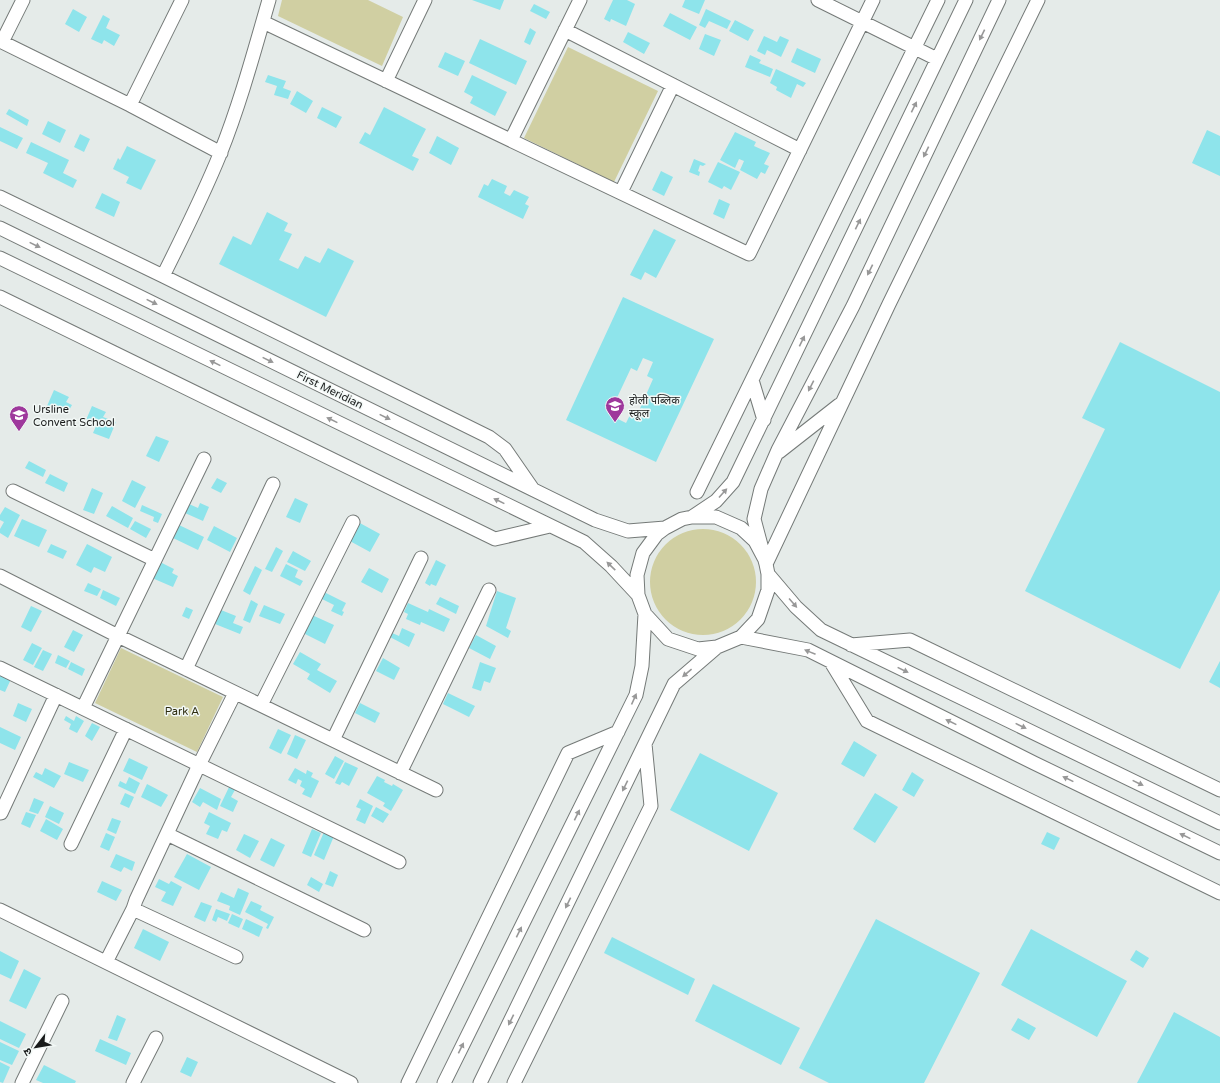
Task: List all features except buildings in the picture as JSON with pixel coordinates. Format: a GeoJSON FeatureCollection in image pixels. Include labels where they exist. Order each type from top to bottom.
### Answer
{"type":"FeatureCollection","features":[{"type":"Feature","properties":{"kind":"street"},"geometry":{"type":"LineString","coordinates":[[23,0],[1,41],[130,104],[221,153]]}},
{"type":"Feature","properties":{"kind":"street"},"geometry":{"type":"LineString","coordinates":[[130,104],[182,0]]}},
{"type":"Feature","properties":{"kind":"street"},"geometry":{"type":"LineString","coordinates":[[163,276],[197,208],[221,153],[244,86],[270,0]]}},
{"type":"Feature","properties":{"kind":"street"},"geometry":{"type":"LineString","coordinates":[[386,81],[425,0]]}},
{"type":"Feature","properties":{"kind":"street"},"geometry":{"type":"LineString","coordinates":[[511,140],[580,0]]}},
{"type":"Feature","properties":{"kind":"street"},"geometry":{"type":"LineString","coordinates":[[818,0],[937,59]]}},
{"type":"Feature","properties":{"kind":"street"},"geometry":{"type":"LineString","coordinates":[[263,22],[749,254],[872,0]]}},
{"type":"Feature","properties":{"kind":"street"},"geometry":{"type":"LineString","coordinates":[[697,492],[938,0]]}},
{"type":"Feature","properties":{"kind":"street"},"geometry":{"type":"LineString","coordinates":[[692,517],[716,501],[733,482],[966,0]]}},
{"type":"Feature","properties":{"kind":"street"},"geometry":{"type":"LineString","coordinates":[[480,1083],[674,684],[717,648],[741,636],[758,619],[768,590],[766,566],[754,519],[760,489],[776,454],[853,306],[999,0]]}},
{"type":"Feature","properties":{"kind":"street"},"geometry":{"type":"LineString","coordinates":[[766,566],[892,297],[1038,0]]}},
{"type":"Feature","properties":{"kind":"street"},"geometry":{"type":"LineString","coordinates":[[565,30],[800,150]]}},
{"type":"Feature","properties":{"kind":"street"},"geometry":{"type":"LineString","coordinates":[[621,192],[673,85]]}},
{"type":"Feature","properties":{"kind":"street"},"geometry":{"type":"LineString","coordinates":[[0,197],[163,276],[497,442],[505,449],[533,490]]}},
{"type":"Feature","properties":{"kind":"street","name":"First Meridian"},"geometry":{"type":"LineString","coordinates":[[0,228],[595,520],[628,531],[665,528]]}},
{"type":"Feature","properties":{"kind":"street"},"geometry":{"type":"LineString","coordinates":[[0,258],[584,542],[611,566],[638,595]]}},
{"type":"Feature","properties":{"kind":"street"},"geometry":{"type":"LineString","coordinates":[[0,297],[496,539],[550,526]]}},
{"type":"Feature","properties":{"kind":"street"},"geometry":{"type":"LineString","coordinates":[[752,380],[764,420]]}},
{"type":"Feature","properties":{"kind":"street"},"geometry":{"type":"LineString","coordinates":[[776,454],[842,402]]}},
{"type":"Feature","properties":{"kind":"street"},"geometry":{"type":"LineString","coordinates":[[83,708],[204,459]]}},
{"type":"Feature","properties":{"kind":"street"},"geometry":{"type":"LineString","coordinates":[[186,669],[273,484]]}},
{"type":"Feature","properties":{"kind":"street"},"geometry":{"type":"LineString","coordinates":[[13,491],[155,560]]}},
{"type":"Feature","properties":{"kind":"street"},"geometry":{"type":"LineString","coordinates":[[717,648],[698,649],[668,639],[645,614],[638,595],[637,575],[643,553],[657,534],[682,519],[692,517],[716,517],[741,528],[754,541],[766,566],[796,607],[821,630],[1220,823]]}},
{"type":"Feature","properties":{"kind":"street"},"geometry":{"type":"LineString","coordinates":[[261,705],[352,522]]}},
{"type":"Feature","properties":{"kind":"street"},"geometry":{"type":"LineString","coordinates":[[333,740],[422,558]]}},
{"type":"Feature","properties":{"kind":"street"},"geometry":{"type":"LineString","coordinates":[[0,576],[118,636],[436,790]]}},
{"type":"Feature","properties":{"kind":"street"},"geometry":{"type":"LineString","coordinates":[[400,773],[489,590]]}},
{"type":"Feature","properties":{"kind":"street"},"geometry":{"type":"LineString","coordinates":[[444,1083],[636,695],[642,666],[645,614]]}},
{"type":"Feature","properties":{"kind":"street"},"geometry":{"type":"LineString","coordinates":[[741,636],[808,650],[1034,763],[1220,853]]}},
{"type":"Feature","properties":{"kind":"street"},"geometry":{"type":"LineString","coordinates":[[851,645],[910,640],[1220,790]]}},
{"type":"Feature","properties":{"kind":"street"},"geometry":{"type":"LineString","coordinates":[[831,662],[867,721],[1220,894]]}},
{"type":"Feature","properties":{"kind":"street"},"geometry":{"type":"LineString","coordinates":[[0,668],[399,862]]}},
{"type":"Feature","properties":{"kind":"street"},"geometry":{"type":"LineString","coordinates":[[106,962],[133,908],[199,765],[235,693]]}},
{"type":"Feature","properties":{"kind":"street"},"geometry":{"type":"LineString","coordinates":[[1,813],[56,695]]}},
{"type":"Feature","properties":{"kind":"street"},"geometry":{"type":"LineString","coordinates":[[71,844],[126,729]]}},
{"type":"Feature","properties":{"kind":"street"},"geometry":{"type":"LineString","coordinates":[[408,1083],[568,753],[618,732]]}},
{"type":"Feature","properties":{"kind":"street"},"geometry":{"type":"LineString","coordinates":[[514,1083],[651,806],[645,744]]}},
{"type":"Feature","properties":{"kind":"street"},"geometry":{"type":"LineString","coordinates":[[167,834],[364,930]]}},
{"type":"Feature","properties":{"kind":"street"},"geometry":{"type":"LineString","coordinates":[[133,908],[236,957]]}},
{"type":"Feature","properties":{"kind":"street"},"geometry":{"type":"LineString","coordinates":[[0,910],[351,1083]]}},
{"type":"Feature","properties":{"kind":"street"},"geometry":{"type":"LineString","coordinates":[[22,1083],[62,1001]]}},
{"type":"Feature","properties":{"kind":"street"},"geometry":{"type":"LineString","coordinates":[[133,1083],[156,1038]]}},
{"type":"Feature","properties":{"kind":"green space"},"geometry":{"type":"Polygon","coordinates":[[[282,0],[368,0],[403,17],[382,66],[278,16],[282,0]]]}},
{"type":"Feature","properties":{"kind":"green space"},"geometry":{"type":"Polygon","coordinates":[[[568,47],[658,91],[614,182],[524,138],[568,47]]]}},
{"type":"Feature","properties":{"kind":"green space"},"geometry":{"type":"Polygon","coordinates":[[[703,529],[723,533],[740,545],[752,562],[756,582],[752,602],[740,619],[723,631],[703,635],[683,631],[666,619],[654,602],[650,582],[654,562],[666,545],[683,533],[703,529]]]}},
{"type":"Feature","properties":{"kind":"green space","name":"Park A"},"geometry":{"type":"Polygon","coordinates":[[[121,648],[223,697],[197,752],[95,703],[121,648]]]}},
{"type":"Feature","properties":{"kind":"place","name":"होली पब्लिक स्कूल"},"geometry":{"type":"Point","coordinates":[615,423]}},
{"type":"Feature","properties":{"kind":"place","name":"Ursline Convent School"},"geometry":{"type":"Point","coordinates":[19,432]}}]}
